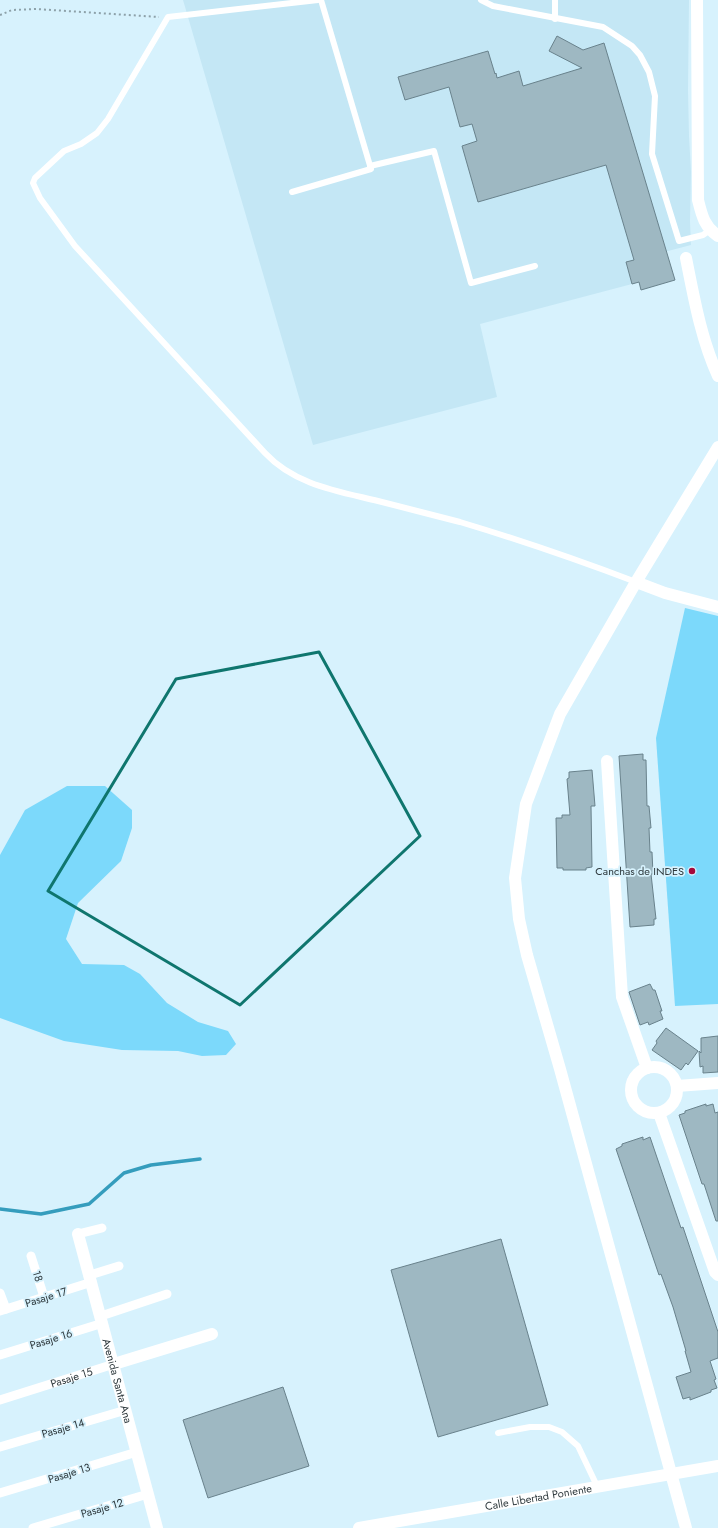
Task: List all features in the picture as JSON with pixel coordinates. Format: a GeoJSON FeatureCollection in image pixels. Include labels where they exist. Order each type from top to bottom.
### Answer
{"type":"FeatureCollection","features":[{"type":"Feature","properties":{"kind":"street"},"geometry":{"type":"LineString","coordinates":[[697,0],[698,200],[702,217],[714,233]]}},
{"type":"Feature","properties":{"kind":"street"},"geometry":{"type":"LineString","coordinates":[[686,258],[696,310],[711,360],[718,376]]}},
{"type":"Feature","properties":{"kind":"street"},"geometry":{"type":"LineString","coordinates":[[686,1528],[560,1069],[527,955],[519,919],[515,878],[526,804],[560,714],[636,582],[718,447]]}},
{"type":"Feature","properties":{"kind":"street"},"geometry":{"type":"LineString","coordinates":[[636,582],[665,593],[718,607]]}},
{"type":"Feature","properties":{"kind":"street"},"geometry":{"type":"LineString","coordinates":[[608,761],[622,996],[646,1068]]}},
{"type":"Feature","properties":{"kind":"street"},"geometry":{"type":"LineString","coordinates":[[646,1068],[662,1068],[674,1079],[677,1086],[675,1100],[666,1110],[660,1113],[652,1114],[644,1112],[637,1107],[632,1100],[630,1093],[634,1078],[639,1072],[646,1068]]}},
{"type":"Feature","properties":{"kind":"street"},"geometry":{"type":"LineString","coordinates":[[677,1086],[718,1083]]}},
{"type":"Feature","properties":{"kind":"street"},"geometry":{"type":"LineString","coordinates":[[660,1113],[715,1272],[718,1275]]}},
{"type":"Feature","properties":{"kind":"street"},"geometry":{"type":"LineString","coordinates":[[78,1234],[102,1228]]}},
{"type":"Feature","properties":{"kind":"street","name":"Avenida Santa Ana"},"geometry":{"type":"LineString","coordinates":[[78,1234],[157,1528]]}},
{"type":"Feature","properties":{"kind":"street","name":"18"},"geometry":{"type":"LineString","coordinates":[[31,1256],[44,1297]]}},
{"type":"Feature","properties":{"kind":"street","name":"Pasaje 17"},"geometry":{"type":"LineString","coordinates":[[3,1310],[44,1297],[91,1279],[119,1266]]}},
{"type":"Feature","properties":{"kind":"street"},"geometry":{"type":"LineString","coordinates":[[0,1293],[3,1310]]}},
{"type":"Feature","properties":{"kind":"street","name":"Pasaje 16"},"geometry":{"type":"LineString","coordinates":[[0,1355],[102,1320],[166,1294]]}},
{"type":"Feature","properties":{"kind":"street","name":"Pasaje 15"},"geometry":{"type":"LineString","coordinates":[[0,1400],[212,1334]]}},
{"type":"Feature","properties":{"kind":"street","name":"Pasaje 14"},"geometry":{"type":"LineString","coordinates":[[0,1447],[126,1410]]}},
{"type":"Feature","properties":{"kind":"street","name":"Pasaje 13"},"geometry":{"type":"LineString","coordinates":[[0,1493],[137,1452]]}},
{"type":"Feature","properties":{"kind":"street","name":"Calle Libertad Poniente"},"geometry":{"type":"LineString","coordinates":[[359,1528],[718,1466]]}},
{"type":"Feature","properties":{"kind":"street","name":"Pasaje 12"},"geometry":{"type":"LineString","coordinates":[[33,1528],[148,1494]]}},
{"type":"Feature","properties":{"kind":"lane"},"geometry":{"type":"LineString","coordinates":[[292,192],[371,170],[319,0],[168,17],[108,119],[97,133],[81,144],[64,151],[35,178],[33,183],[40,198],[75,246],[265,453],[286,471],[299,479],[334,491],[459,522],[557,553],[636,582]]}},
{"type":"Feature","properties":{"kind":"lane"},"geometry":{"type":"LineString","coordinates":[[481,0],[493,6],[603,28],[632,46],[640,55],[649,72],[655,96],[652,154],[679,241],[714,233]]}},
{"type":"Feature","properties":{"kind":"lane"},"geometry":{"type":"LineString","coordinates":[[555,0],[555,19]]}},
{"type":"Feature","properties":{"kind":"lane"},"geometry":{"type":"LineString","coordinates":[[370,166],[434,151],[471,283],[535,266]]}},
{"type":"Feature","properties":{"kind":"lane"},"geometry":{"type":"LineString","coordinates":[[498,1433],[530,1427],[549,1427],[562,1432],[578,1446],[596,1486]]}},
{"type":"Feature","properties":{"kind":"path"},"geometry":{"type":"LineString","coordinates":[[0,15],[12,10],[36,9],[168,17]]}},
{"type":"Feature","properties":{"kind":"highlighted area"},"geometry":{"type":"Polygon","coordinates":[[[319,652],[420,836],[240,1005],[48,891],[176,679],[319,652]]]}},
{"type":"Feature","properties":{"kind":"shaded area"},"geometry":{"type":"Polygon","coordinates":[[[183,0],[689,0],[688,90],[691,172],[691,245],[626,262],[632,284],[480,324],[497,397],[313,445],[183,0]]]}},
{"type":"Feature","properties":{"kind":"shaded area","name":"Canchas de INDES"},"geometry":{"type":"Polygon","coordinates":[[[685,608],[718,616],[718,1004],[675,1006],[656,738],[685,608]]]}},
{"type":"Feature","properties":{"kind":"shaded area"},"geometry":{"type":"Polygon","coordinates":[[[67,786],[105,786],[132,810],[132,828],[121,861],[78,903],[66,939],[82,964],[124,965],[140,974],[167,1003],[198,1022],[228,1031],[236,1044],[226,1055],[202,1056],[178,1051],[122,1050],[64,1041],[0,1018],[0,855],[25,810],[67,786]]]}},
{"type":"Feature","properties":{"kind":"building"},"geometry":{"type":"Polygon","coordinates":[[[557,36],[583,50],[604,43],[675,280],[641,290],[639,282],[632,284],[626,262],[634,260],[606,165],[478,202],[462,146],[477,141],[472,124],[460,127],[449,87],[405,100],[398,77],[488,51],[497,78],[519,71],[523,86],[582,68],[549,51],[557,36]]]}},
{"type":"Feature","properties":{"kind":"building"},"geometry":{"type":"Polygon","coordinates":[[[643,754],[643,760],[646,760],[647,806],[649,806],[651,828],[649,828],[650,852],[652,852],[653,874],[651,874],[656,919],[654,919],[654,925],[630,927],[619,756],[643,754]]]}},
{"type":"Feature","properties":{"kind":"building"},"geometry":{"type":"Polygon","coordinates":[[[592,770],[595,806],[591,806],[592,867],[586,868],[586,870],[563,870],[563,868],[557,868],[556,818],[562,818],[562,815],[570,815],[567,779],[569,778],[569,772],[592,770]]]}},
{"type":"Feature","properties":{"kind":"building"},"geometry":{"type":"Polygon","coordinates":[[[650,984],[653,990],[655,990],[663,1019],[649,1025],[648,1022],[640,1025],[629,992],[650,984]]]}},
{"type":"Feature","properties":{"kind":"building"},"geometry":{"type":"Polygon","coordinates":[[[666,1028],[698,1051],[688,1065],[686,1063],[681,1070],[652,1050],[657,1043],[656,1041],[666,1028]]]}},
{"type":"Feature","properties":{"kind":"building"},"geometry":{"type":"Polygon","coordinates":[[[718,1036],[718,1072],[703,1073],[703,1066],[700,1067],[699,1051],[701,1053],[701,1038],[718,1036]]]}},
{"type":"Feature","properties":{"kind":"building"},"geometry":{"type":"Polygon","coordinates":[[[706,1104],[706,1106],[713,1104],[715,1113],[718,1112],[718,1221],[716,1221],[704,1184],[702,1184],[679,1115],[685,1113],[685,1111],[706,1104]]]}},
{"type":"Feature","properties":{"kind":"building"},"geometry":{"type":"Polygon","coordinates":[[[643,1137],[643,1140],[650,1137],[681,1228],[683,1227],[718,1332],[718,1358],[710,1361],[716,1379],[714,1380],[717,1388],[711,1390],[711,1392],[690,1400],[690,1397],[683,1399],[676,1377],[691,1372],[686,1351],[673,1307],[661,1274],[659,1275],[616,1149],[622,1146],[622,1144],[643,1137]]]}},
{"type":"Feature","properties":{"kind":"building"},"geometry":{"type":"Polygon","coordinates":[[[501,1239],[548,1405],[438,1437],[391,1270],[501,1239]]]}},
{"type":"Feature","properties":{"kind":"building"},"geometry":{"type":"Polygon","coordinates":[[[283,1387],[309,1466],[208,1498],[183,1420],[283,1387]]]}},
{"type":"Feature","properties":{"kind":"waterway"},"geometry":{"type":"LineString","coordinates":[[0,1209],[41,1214],[89,1204],[124,1173],[151,1165],[200,1159]]}},
{"type":"Feature","properties":{"kind":"place","name":"Canchas de INDES"},"geometry":{"type":"Point","coordinates":[692,871]}}]}
